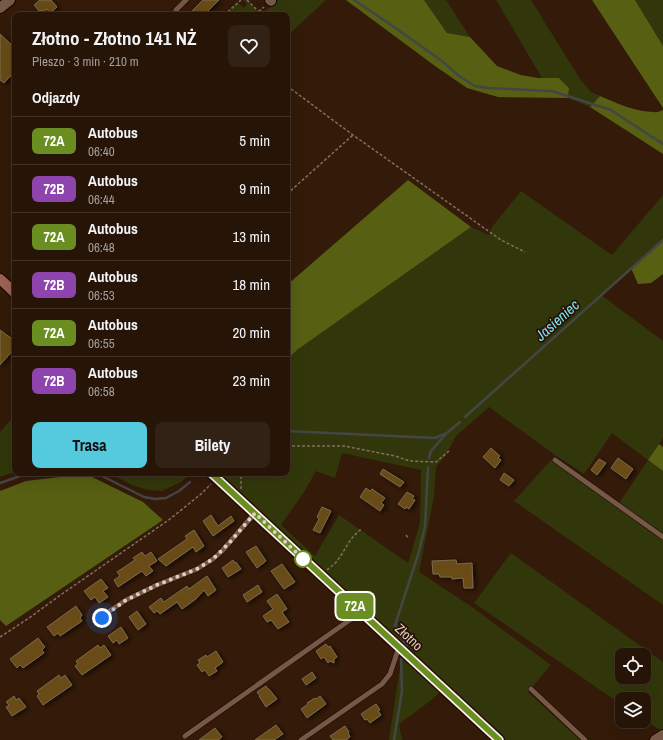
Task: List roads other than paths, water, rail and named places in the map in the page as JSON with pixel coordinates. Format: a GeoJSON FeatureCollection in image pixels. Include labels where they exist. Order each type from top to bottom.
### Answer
{"type":"FeatureCollection","features":[{"type":"Feature","properties":{"kind":"street"},"geometry":{"type":"LineString","coordinates":[[0,8],[10,0]]}},
{"type":"Feature","properties":{"kind":"street"},"geometry":{"type":"LineString","coordinates":[[0,279],[12,290]]}},
{"type":"Feature","properties":{"kind":"street","name":"Złotno"},"geometry":{"type":"LineString","coordinates":[[214,476],[499,740]]}},
{"type":"Feature","properties":{"kind":"street"},"geometry":{"type":"LineString","coordinates":[[656,740],[663,735]]}},
{"type":"Feature","properties":{"kind":"lane"},"geometry":{"type":"LineString","coordinates":[[176,10],[186,0]]}},
{"type":"Feature","properties":{"kind":"lane"},"geometry":{"type":"LineString","coordinates":[[554,460],[663,537]]}},
{"type":"Feature","properties":{"kind":"lane"},"geometry":{"type":"LineString","coordinates":[[97,622],[126,600],[157,585],[193,571],[213,559],[255,513]]}},
{"type":"Feature","properties":{"kind":"lane"},"geometry":{"type":"LineString","coordinates":[[185,736],[361,612]]}},
{"type":"Feature","properties":{"kind":"lane"},"geometry":{"type":"LineString","coordinates":[[301,740],[382,684],[390,674],[399,647]]}},
{"type":"Feature","properties":{"kind":"lane"},"geometry":{"type":"LineString","coordinates":[[531,689],[585,740]]}},
{"type":"Feature","properties":{"kind":"waterway"},"geometry":{"type":"LineString","coordinates":[[354,0],[397,29],[442,61],[459,76],[475,86],[552,91],[611,110],[663,144]]}},
{"type":"Feature","properties":{"kind":"waterway","name":"Jasieniec"},"geometry":{"type":"LineString","coordinates":[[465,417],[663,240]]}},
{"type":"Feature","properties":{"kind":"waterway","name":"Jasieniec"},"geometry":{"type":"LineString","coordinates":[[290,431],[435,438],[447,433],[460,422]]}},
{"type":"Feature","properties":{"kind":"waterway"},"geometry":{"type":"LineString","coordinates":[[429,458],[431,451],[446,434]]}},
{"type":"Feature","properties":{"kind":"waterway"},"geometry":{"type":"LineString","coordinates":[[407,646],[398,633],[395,625],[418,555],[425,527],[428,467]]}},
{"type":"Feature","properties":{"kind":"waterway","name":"Jasieniec"},"geometry":{"type":"LineString","coordinates":[[0,483],[20,476]]}},
{"type":"Feature","properties":{"kind":"waterway","name":"Jasieniec"},"geometry":{"type":"LineString","coordinates":[[102,476],[144,497],[155,499],[166,498],[179,491],[190,482]]}},
{"type":"Feature","properties":{"kind":"waterway"},"geometry":{"type":"LineString","coordinates":[[394,740],[402,691],[401,659]]}}]}
